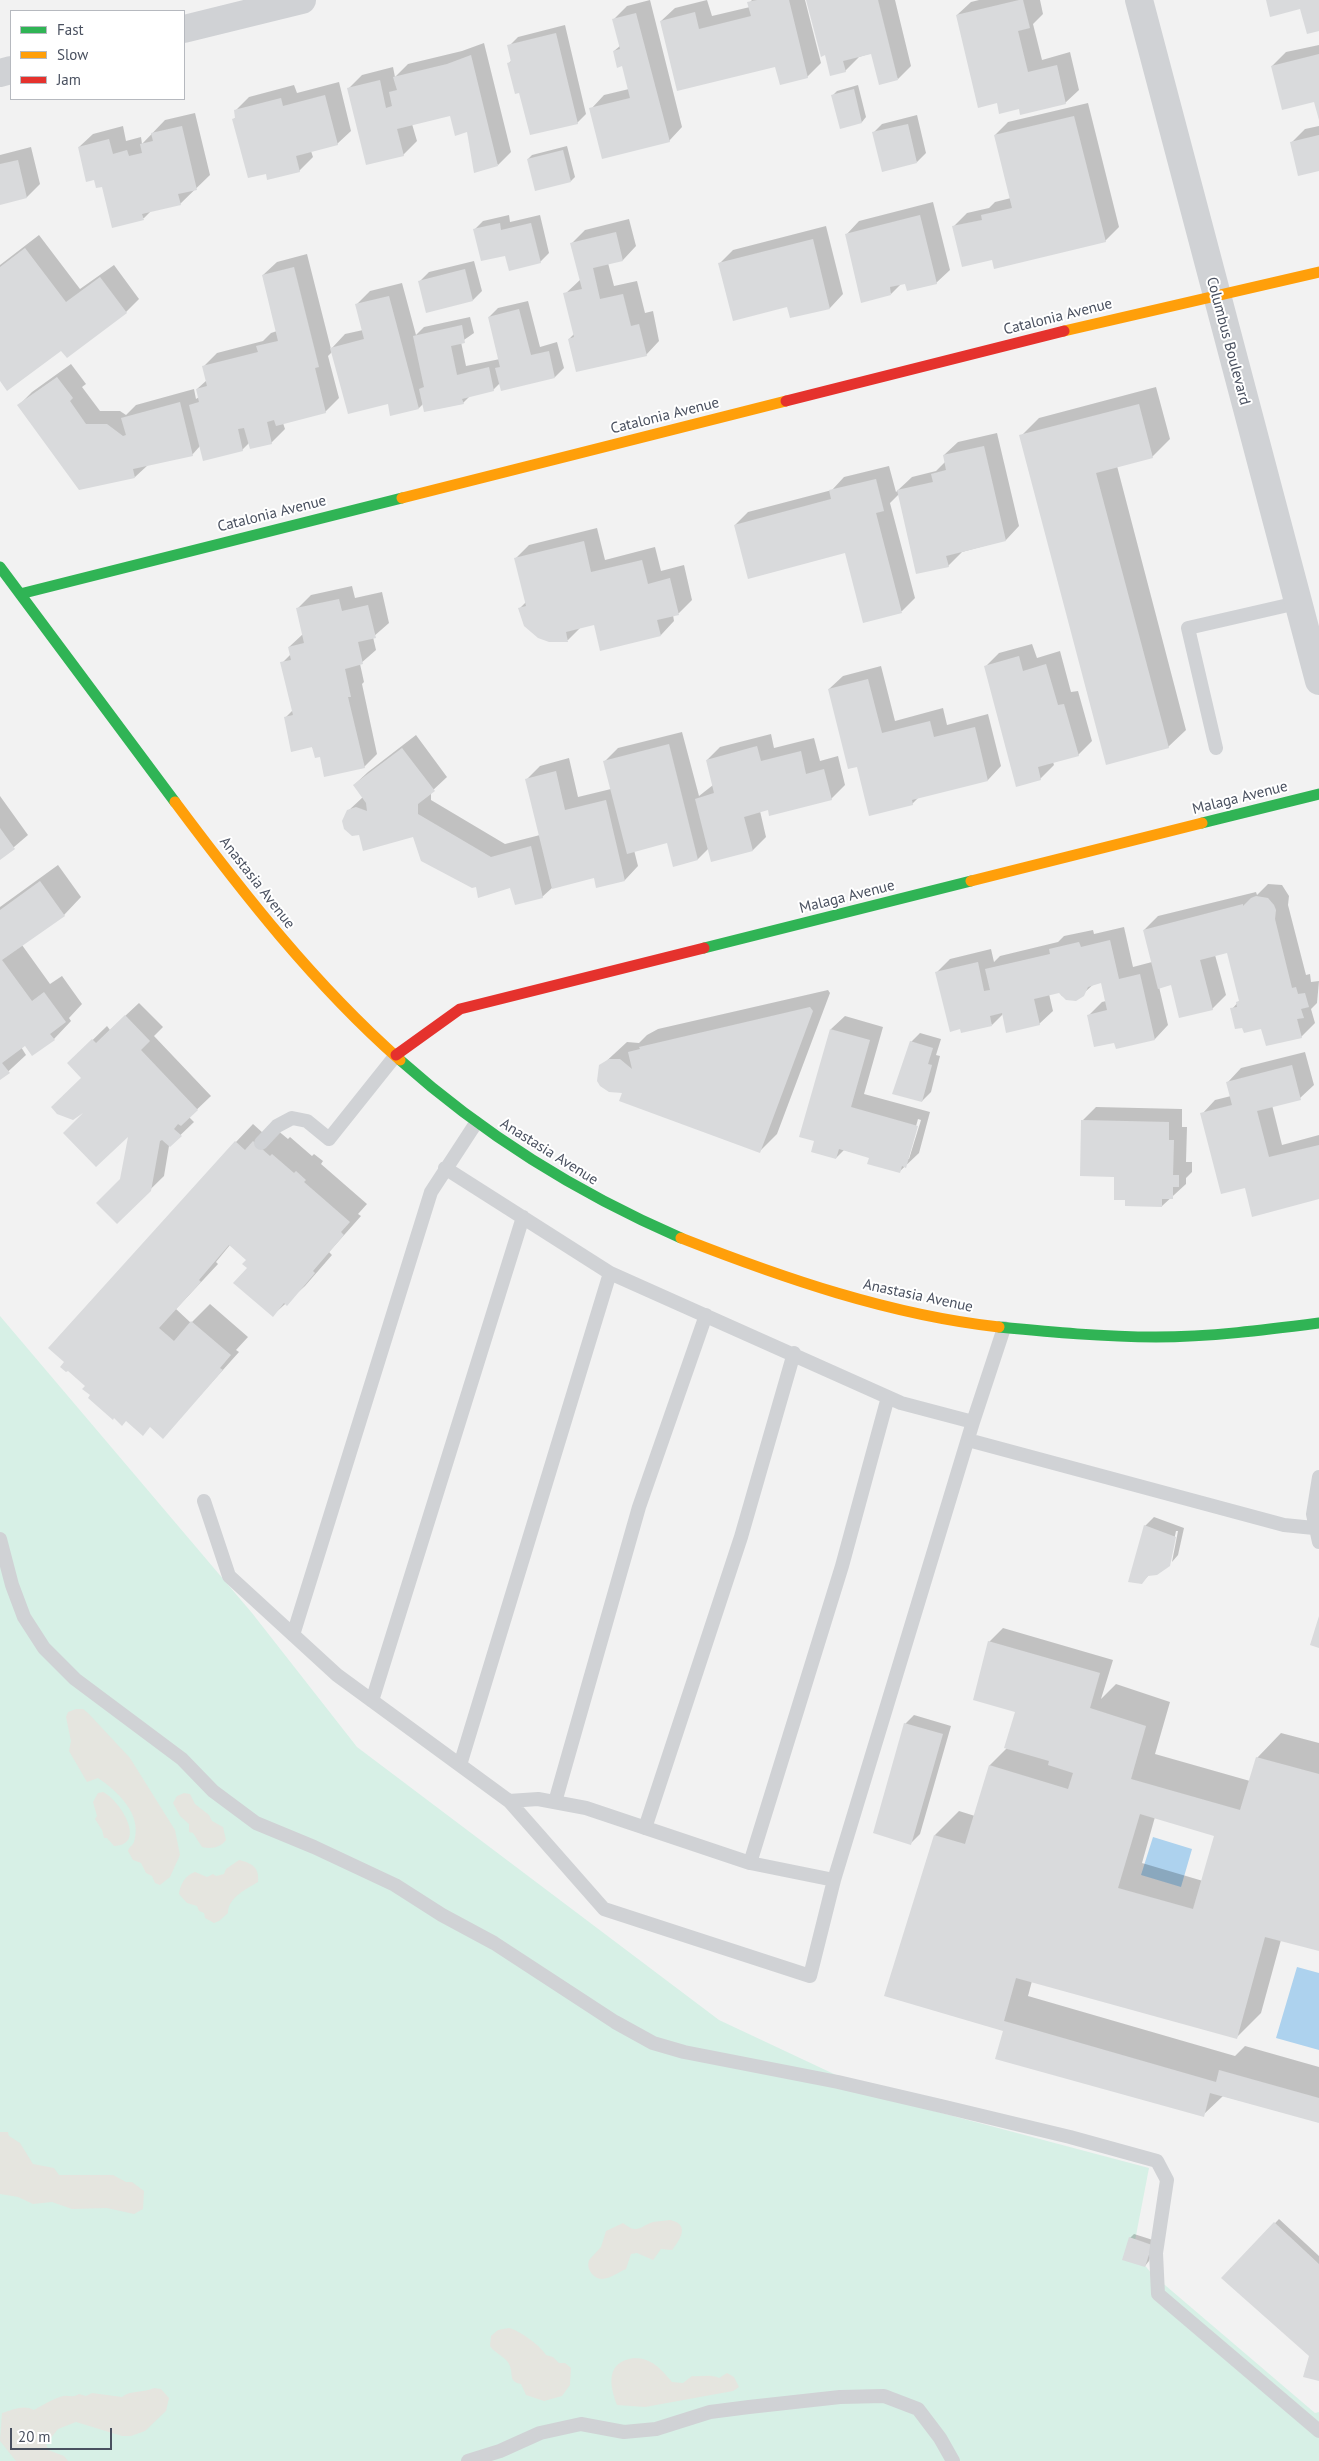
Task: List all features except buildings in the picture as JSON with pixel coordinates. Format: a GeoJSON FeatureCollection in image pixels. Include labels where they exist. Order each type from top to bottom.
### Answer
{"type":"FeatureCollection","features":[{"type":"Feature","properties":{"kind":"street"},"geometry":{"type":"LineString","coordinates":[[185,29],[302,0]]}},
{"type":"Feature","properties":{"kind":"street","name":"Columbus Boulevard"},"geometry":{"type":"LineString","coordinates":[[1140,0],[1319,681]]}},
{"type":"Feature","properties":{"kind":"street","name":"Catalonia Avenue"},"geometry":{"type":"LineString","coordinates":[[20,594],[1216,295],[1319,272]]}},
{"type":"Feature","properties":{"kind":"street","name":"Anastasia Avenue"},"geometry":{"type":"LineString","coordinates":[[0,568],[126,738],[256,908],[326,988],[443,1098],[534,1163],[589,1195],[664,1231],[792,1282],[878,1304],[1004,1328],[1089,1336],[1163,1336],[1274,1330],[1319,1323]]}},
{"type":"Feature","properties":{"kind":"street","name":"Malaga Avenue"},"geometry":{"type":"LineString","coordinates":[[396,1055],[460,1009],[1319,794]]}},
{"type":"Feature","properties":{"kind":"lane"},"geometry":{"type":"LineString","coordinates":[[1216,748],[1188,628],[1297,603]]}},
{"type":"Feature","properties":{"kind":"lane"},"geometry":{"type":"LineString","coordinates":[[262,1143],[277,1126],[292,1118],[307,1121],[329,1139],[396,1055]]}},
{"type":"Feature","properties":{"kind":"lane"},"geometry":{"type":"LineString","coordinates":[[293,1635],[431,1192],[476,1123]]}},
{"type":"Feature","properties":{"kind":"lane"},"geometry":{"type":"LineString","coordinates":[[445,1168],[610,1273],[794,1353],[901,1403],[973,1422]]}},
{"type":"Feature","properties":{"kind":"lane"},"geometry":{"type":"LineString","coordinates":[[372,1701],[523,1217]]}},
{"type":"Feature","properties":{"kind":"lane"},"geometry":{"type":"LineString","coordinates":[[460,1765],[610,1273]]}},
{"type":"Feature","properties":{"kind":"lane"},"geometry":{"type":"LineString","coordinates":[[555,1802],[639,1506],[706,1315]]}},
{"type":"Feature","properties":{"kind":"lane"},"geometry":{"type":"LineString","coordinates":[[204,1501],[229,1576],[337,1675],[509,1801],[604,1909],[810,1976],[834,1880],[973,1422],[1004,1328]]}},
{"type":"Feature","properties":{"kind":"lane"},"geometry":{"type":"LineString","coordinates":[[645,1828],[741,1536],[794,1353]]}},
{"type":"Feature","properties":{"kind":"lane"},"geometry":{"type":"LineString","coordinates":[[750,1862],[842,1566],[888,1396]]}},
{"type":"Feature","properties":{"kind":"lane"},"geometry":{"type":"LineString","coordinates":[[968,1440],[1284,1525],[1314,1528]]}},
{"type":"Feature","properties":{"kind":"lane"},"geometry":{"type":"LineString","coordinates":[[1319,1477],[1314,1500],[1314,1528],[1319,1542]]}},
{"type":"Feature","properties":{"kind":"lane"},"geometry":{"type":"LineString","coordinates":[[0,1539],[12,1584],[24,1617],[44,1648],[75,1679],[182,1759],[213,1791],[256,1823],[314,1847],[396,1885],[442,1915],[502,1947],[615,2022],[653,2042],[684,2052],[838,2082],[1070,2137],[1157,2161],[1168,2180],[1156,2253],[1158,2294],[1319,2432]]}},
{"type":"Feature","properties":{"kind":"lane"},"geometry":{"type":"LineString","coordinates":[[509,1801],[538,1800],[586,1808],[750,1862],[834,1880]]}},
{"type":"Feature","properties":{"kind":"lane"},"geometry":{"type":"LineString","coordinates":[[468,2461],[500,2451],[540,2433],[581,2424],[624,2432],[656,2428],[710,2412],[749,2406],[840,2397],[884,2396],[918,2409],[940,2438],[953,2461]]}},
{"type":"Feature","properties":{"kind":"green space"},"geometry":{"type":"Polygon","coordinates":[[[0,1316],[252,1613],[357,1747],[719,2020],[885,2098],[1149,2168],[1133,2251],[1152,2274],[1315,2413],[1319,2412],[1319,2461],[0,2461],[0,1316]]]}},
{"type":"Feature","properties":{"kind":"sand"},"geometry":{"type":"Polygon","coordinates":[[[83,1709],[88,1713],[130,1758],[175,1830],[180,1855],[170,1877],[160,1885],[155,1883],[152,1876],[146,1873],[141,1863],[133,1860],[128,1851],[134,1842],[136,1832],[132,1813],[126,1804],[98,1778],[87,1782],[69,1751],[71,1741],[66,1717],[68,1712],[83,1709]]]}},
{"type":"Feature","properties":{"kind":"sand"},"geometry":{"type":"Polygon","coordinates":[[[103,1792],[117,1804],[128,1822],[129,1838],[124,1844],[114,1846],[107,1838],[104,1838],[102,1830],[95,1819],[97,1816],[93,1802],[98,1793],[103,1792]]]}},
{"type":"Feature","properties":{"kind":"sand"},"geometry":{"type":"Polygon","coordinates":[[[184,1793],[190,1794],[195,1804],[209,1815],[212,1821],[223,1827],[226,1840],[221,1845],[212,1848],[202,1847],[193,1833],[189,1832],[189,1824],[180,1816],[173,1803],[177,1796],[184,1793]]]}},
{"type":"Feature","properties":{"kind":"sand"},"geometry":{"type":"Polygon","coordinates":[[[239,1860],[254,1866],[258,1873],[258,1882],[231,1902],[228,1913],[219,1921],[214,1923],[205,1918],[204,1913],[199,1911],[197,1906],[187,1903],[179,1894],[184,1881],[191,1873],[195,1872],[207,1877],[213,1874],[216,1876],[224,1874],[226,1869],[239,1860]]]}},
{"type":"Feature","properties":{"kind":"sand"},"geometry":{"type":"Polygon","coordinates":[[[0,2132],[8,2132],[9,2136],[20,2143],[33,2164],[54,2168],[59,2175],[113,2175],[126,2182],[132,2182],[144,2191],[143,2209],[134,2214],[107,2208],[72,2209],[52,2202],[33,2204],[18,2197],[0,2194],[0,2132]]]}},
{"type":"Feature","properties":{"kind":"sand"},"geometry":{"type":"Polygon","coordinates":[[[670,2220],[676,2222],[682,2228],[681,2237],[672,2250],[661,2249],[653,2260],[637,2253],[631,2254],[626,2269],[605,2279],[597,2278],[590,2272],[589,2260],[601,2247],[606,2231],[623,2223],[628,2227],[636,2229],[653,2222],[670,2220]]]}},
{"type":"Feature","properties":{"kind":"sand"},"geometry":{"type":"Polygon","coordinates":[[[509,2328],[530,2339],[546,2355],[553,2357],[559,2363],[565,2363],[571,2368],[570,2385],[562,2396],[544,2401],[526,2395],[521,2384],[513,2380],[508,2363],[490,2346],[491,2336],[498,2330],[509,2328]]]}},
{"type":"Feature","properties":{"kind":"sand"},"geometry":{"type":"Polygon","coordinates":[[[634,2358],[651,2362],[672,2382],[683,2383],[692,2376],[719,2378],[727,2373],[734,2377],[739,2387],[733,2391],[645,2407],[617,2405],[611,2382],[614,2369],[625,2360],[634,2358]]]}},
{"type":"Feature","properties":{"kind":"sand"},"geometry":{"type":"Polygon","coordinates":[[[154,2388],[161,2389],[169,2398],[166,2411],[145,2431],[131,2436],[122,2436],[76,2422],[58,2429],[46,2444],[48,2450],[64,2456],[68,2461],[16,2461],[0,2441],[2,2413],[22,2408],[34,2410],[51,2400],[63,2396],[79,2394],[86,2396],[92,2393],[122,2397],[129,2393],[154,2388]]]}},
{"type":"Feature","properties":{"kind":"water"},"geometry":{"type":"Polygon","coordinates":[[[1153,1837],[1192,1849],[1181,1887],[1141,1875],[1153,1837]]]}},
{"type":"Feature","properties":{"kind":"water"},"geometry":{"type":"Polygon","coordinates":[[[1297,1967],[1319,1973],[1319,2050],[1276,2038],[1297,1967]]]}},
{"type":"Feature","properties":{"kind":"traffic: fast"},"geometry":{"type":"LineString","coordinates":[[20,594],[402,498]]}},
{"type":"Feature","properties":{"kind":"traffic: fast"},"geometry":{"type":"LineString","coordinates":[[0,567],[175,802]]}},
{"type":"Feature","properties":{"kind":"traffic: fast"},"geometry":{"type":"LineString","coordinates":[[1202,823],[1319,794]]}},
{"type":"Feature","properties":{"kind":"traffic: fast"},"geometry":{"type":"LineString","coordinates":[[704,948],[971,881]]}},
{"type":"Feature","properties":{"kind":"traffic: fast"},"geometry":{"type":"LineString","coordinates":[[400,1060],[465,1113],[533,1160],[605,1202],[681,1238]]}},
{"type":"Feature","properties":{"kind":"traffic: fast"},"geometry":{"type":"LineString","coordinates":[[999,1327],[1097,1335],[1176,1337],[1258,1331],[1319,1323]]}},
{"type":"Feature","properties":{"kind":"traffic: slow"},"geometry":{"type":"LineString","coordinates":[[1064,331],[1319,272]]}},
{"type":"Feature","properties":{"kind":"traffic: slow"},"geometry":{"type":"LineString","coordinates":[[402,498],[786,401]]}},
{"type":"Feature","properties":{"kind":"traffic: slow"},"geometry":{"type":"LineString","coordinates":[[175,802],[253,904],[281,937],[338,1000],[400,1060]]}},
{"type":"Feature","properties":{"kind":"traffic: slow"},"geometry":{"type":"LineString","coordinates":[[971,881],[1202,823]]}},
{"type":"Feature","properties":{"kind":"traffic: slow"},"geometry":{"type":"LineString","coordinates":[[681,1238],[758,1267],[837,1293],[918,1314],[999,1327]]}},
{"type":"Feature","properties":{"kind":"traffic: jam"},"geometry":{"type":"LineString","coordinates":[[786,401],[1064,331]]}},
{"type":"Feature","properties":{"kind":"traffic: jam"},"geometry":{"type":"LineString","coordinates":[[396,1055],[460,1009],[704,948]]}}]}
